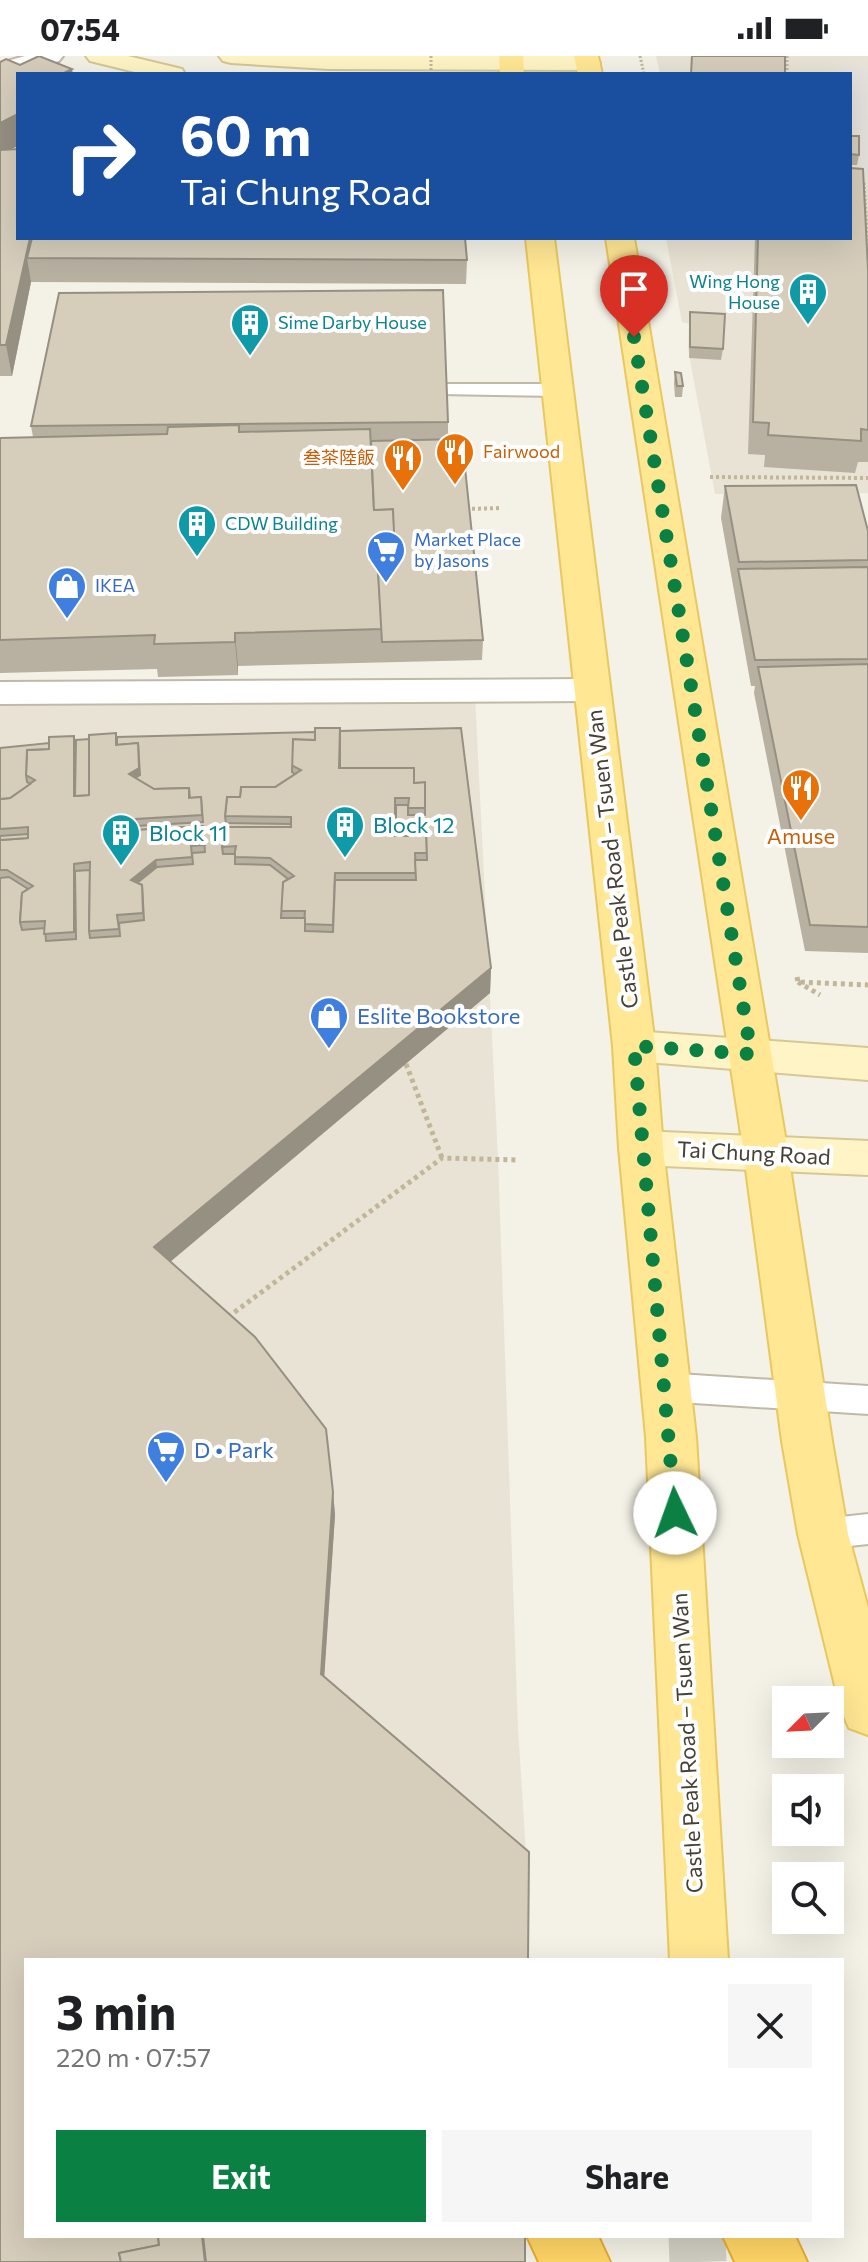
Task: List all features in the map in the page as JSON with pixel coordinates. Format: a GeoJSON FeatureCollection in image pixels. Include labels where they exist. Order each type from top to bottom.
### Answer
{"type":"FeatureCollection","features":[{"type":"Feature","properties":{"kind":"highway"},"geometry":{"type":"LineString","coordinates":[[560,2238],[578,2262]]}},
{"type":"Feature","properties":{"kind":"highway"},"geometry":{"type":"LineString","coordinates":[[757,2238],[775,2262]]}},
{"type":"Feature","properties":{"kind":"main road","name":"Castle Peak Road – Tsuen Wan"},"geometry":{"type":"LineString","coordinates":[[540,240],[634,1046],[641,1148],[652,1233],[663,1387],[672,1451],[699,1958]]}},
{"type":"Feature","properties":{"kind":"main road"},"geometry":{"type":"LineString","coordinates":[[620,240],[751,1054],[801,1398],[846,1531],[868,1710]]}},
{"type":"Feature","properties":{"kind":"street"},"geometry":{"type":"LineString","coordinates":[[0,71],[51,56]]}},
{"type":"Feature","properties":{"kind":"street"},"geometry":{"type":"LineString","coordinates":[[98,56],[165,72]]}},
{"type":"Feature","properties":{"kind":"street"},"geometry":{"type":"LineString","coordinates":[[231,56],[328,62],[588,64]]}},
{"type":"Feature","properties":{"kind":"street"},"geometry":{"type":"LineString","coordinates":[[0,693],[592,690]]}},
{"type":"Feature","properties":{"kind":"street"},"geometry":{"type":"LineString","coordinates":[[634,1046],[868,1064]]}},
{"type":"Feature","properties":{"kind":"street","name":"Tai Chung Road"},"geometry":{"type":"LineString","coordinates":[[641,1148],[868,1158]]}},
{"type":"Feature","properties":{"kind":"lane"},"geometry":{"type":"LineString","coordinates":[[446,390],[560,390]]}},
{"type":"Feature","properties":{"kind":"lane"},"geometry":{"type":"LineString","coordinates":[[663,1387],[868,1400]]}},
{"type":"Feature","properties":{"kind":"path"},"geometry":{"type":"LineString","coordinates":[[852,180],[864,181],[868,246]]}},
{"type":"Feature","properties":{"kind":"path"},"geometry":{"type":"LineString","coordinates":[[697,477],[868,478]]}},
{"type":"Feature","properties":{"kind":"path"},"geometry":{"type":"LineString","coordinates":[[460,509],[501,508]]}},
{"type":"Feature","properties":{"kind":"path"},"geometry":{"type":"LineString","coordinates":[[798,982],[820,995]]}},
{"type":"Feature","properties":{"kind":"path"},"geometry":{"type":"LineString","coordinates":[[406,1064],[442,1158]]}},
{"type":"Feature","properties":{"kind":"path"},"geometry":{"type":"LineString","coordinates":[[218,1325],[442,1158],[518,1160]]}},
{"type":"Feature","properties":{"kind":"shaded area"},"geometry":{"type":"Polygon","coordinates":[[[656,56],[868,56],[868,493],[715,494],[688,349],[689,324],[682,322],[666,240],[852,240],[852,72],[660,72],[656,56]]]}},
{"type":"Feature","properties":{"kind":"shaded area"},"geometry":{"type":"Polygon","coordinates":[[[840,66],[868,67],[868,174],[861,170],[859,130],[852,129],[852,72],[840,72],[840,66]]]}},
{"type":"Feature","properties":{"kind":"shaded area","name":"D • Park"},"geometry":{"type":"Polygon","coordinates":[[[475,696],[498,1158],[518,1728],[527,1871],[24,1958],[24,2238],[0,2262],[0,704],[475,696]]]}},
{"type":"Feature","properties":{"kind":"building"},"geometry":{"type":"Polygon","coordinates":[[[39,56],[72,69],[66,72],[16,72],[16,115],[0,123],[0,62],[6,59],[20,65],[39,56]]]}},
{"type":"Feature","properties":{"kind":"building"},"geometry":{"type":"Polygon","coordinates":[[[692,56],[785,56],[785,72],[691,72],[692,56]]]}},
{"type":"Feature","properties":{"kind":"building"},"geometry":{"type":"Polygon","coordinates":[[[852,136],[859,136],[859,155],[852,154],[852,136]]]}},
{"type":"Feature","properties":{"kind":"building"},"geometry":{"type":"Polygon","coordinates":[[[16,149],[16,240],[30,240],[6,345],[0,345],[0,150],[16,149]]]}},
{"type":"Feature","properties":{"kind":"building","name":"Wing Hong House"},"geometry":{"type":"Polygon","coordinates":[[[852,168],[863,169],[868,270],[868,430],[861,429],[861,441],[768,435],[769,423],[753,422],[758,240],[852,240],[852,168]]]}},
{"type":"Feature","properties":{"kind":"building"},"geometry":{"type":"Polygon","coordinates":[[[32,240],[465,240],[467,260],[27,258],[32,240]]]}},
{"type":"Feature","properties":{"kind":"building","name":"Sime Darby House"},"geometry":{"type":"Polygon","coordinates":[[[443,290],[448,422],[31,426],[59,293],[443,290]]]}},
{"type":"Feature","properties":{"kind":"building"},"geometry":{"type":"Polygon","coordinates":[[[690,312],[725,314],[723,349],[690,347],[690,312]]]}},
{"type":"Feature","properties":{"kind":"building"},"geometry":{"type":"Polygon","coordinates":[[[675,372],[681,373],[683,386],[677,386],[675,372]]]}},
{"type":"Feature","properties":{"kind":"building","name":"CDW Building"},"geometry":{"type":"Polygon","coordinates":[[[239,425],[239,432],[370,429],[374,510],[393,509],[395,541],[376,541],[382,629],[235,633],[235,642],[154,644],[155,635],[0,640],[0,438],[167,434],[168,427],[239,425]]]}},
{"type":"Feature","properties":{"kind":"building"},"geometry":{"type":"Polygon","coordinates":[[[462,439],[483,640],[382,642],[377,554],[395,554],[393,509],[374,510],[371,441],[462,439]]]}},
{"type":"Feature","properties":{"kind":"building"},"geometry":{"type":"Polygon","coordinates":[[[856,485],[868,531],[868,560],[739,562],[725,486],[856,485]]]}},
{"type":"Feature","properties":{"kind":"building"},"geometry":{"type":"Polygon","coordinates":[[[868,567],[868,659],[755,660],[738,569],[868,567]]]}},
{"type":"Feature","properties":{"kind":"building"},"geometry":{"type":"Polygon","coordinates":[[[868,664],[868,927],[810,925],[758,667],[868,664]]]}},
{"type":"Feature","properties":{"kind":"building","name":"Block 12"},"geometry":{"type":"Polygon","coordinates":[[[315,728],[340,728],[339,768],[414,768],[414,783],[425,782],[425,808],[408,808],[409,798],[395,798],[395,836],[408,836],[408,824],[426,824],[427,853],[415,853],[416,873],[335,873],[333,925],[304,924],[305,911],[280,911],[283,882],[294,876],[270,858],[234,857],[236,846],[222,847],[224,827],[291,827],[291,817],[225,816],[227,797],[240,797],[241,787],[275,787],[301,770],[291,765],[293,739],[315,740],[315,728]]]}},
{"type":"Feature","properties":{"kind":"building","name":"D • Park"},"geometry":{"type":"Polygon","coordinates":[[[461,728],[491,968],[154,1247],[255,1337],[326,1429],[333,1492],[321,1674],[529,1852],[528,1958],[24,1958],[24,2238],[158,2238],[159,2245],[119,2253],[121,2262],[0,2262],[0,878],[9,877],[28,889],[22,893],[22,930],[45,928],[46,941],[76,939],[75,871],[90,870],[90,938],[120,936],[119,923],[144,920],[142,885],[137,883],[157,867],[193,864],[192,853],[205,852],[203,826],[137,830],[137,826],[203,822],[201,797],[190,798],[189,788],[154,789],[135,778],[140,775],[138,743],[117,745],[117,737],[315,732],[315,740],[293,739],[292,772],[295,774],[275,787],[241,787],[240,797],[227,797],[226,823],[291,824],[291,827],[224,827],[222,847],[223,854],[235,854],[235,864],[270,865],[288,879],[283,882],[281,918],[305,918],[305,931],[333,932],[335,880],[416,880],[415,860],[427,860],[426,824],[408,824],[408,836],[396,836],[396,805],[408,805],[408,815],[425,815],[425,782],[414,783],[414,768],[340,768],[340,731],[461,728]]]}},
{"type":"Feature","properties":{"kind":"building","name":"Block 11"},"geometry":{"type":"Polygon","coordinates":[[[116,733],[116,745],[138,743],[139,768],[129,774],[154,789],[189,788],[189,798],[201,797],[202,815],[136,819],[136,830],[203,826],[205,845],[191,846],[192,857],[156,860],[131,880],[142,885],[143,913],[117,915],[119,929],[89,931],[90,862],[74,864],[74,932],[44,934],[45,921],[20,922],[22,893],[33,886],[7,870],[0,870],[0,840],[28,838],[28,827],[0,829],[0,799],[10,798],[35,780],[26,775],[27,750],[49,749],[49,737],[74,736],[74,796],[89,795],[89,735],[116,733]]]}},
{"type":"Feature","properties":{"kind":"building"},"geometry":{"type":"Polygon","coordinates":[[[89,739],[89,795],[75,796],[76,740],[89,739]]]}},
{"type":"Feature","properties":{"kind":"building"},"geometry":{"type":"Polygon","coordinates":[[[49,743],[49,749],[27,750],[26,775],[30,784],[10,798],[0,799],[0,748],[49,743]]]}},
{"type":"Feature","properties":{"kind":"building"},"geometry":{"type":"Polygon","coordinates":[[[28,834],[28,838],[0,840],[0,836],[28,834]]]}},
{"type":"Feature","properties":{"kind":"building"},"geometry":{"type":"Polygon","coordinates":[[[158,2238],[202,2238],[205,2262],[121,2262],[119,2253],[159,2245],[158,2238]]]}},
{"type":"Feature","properties":{"kind":"building"},"geometry":{"type":"Polygon","coordinates":[[[203,2238],[525,2238],[525,2262],[206,2262],[203,2238]]]}},
{"type":"Feature","properties":{"kind":"tunnel"},"geometry":{"type":"LineString","coordinates":[[697,2238],[698,2262]]}},
{"type":"Feature","properties":{"kind":"place","name":"Wing Hong House"},"geometry":{"type":"Point","coordinates":[808,326]}},
{"type":"Feature","properties":{"kind":"place","name":"Sime Darby House"},"geometry":{"type":"Point","coordinates":[250,357]}},
{"type":"Feature","properties":{"kind":"place","name":"Fairwood"},"geometry":{"type":"Point","coordinates":[455,486]}},
{"type":"Feature","properties":{"kind":"place","name":"叁茶陸飯"},"geometry":{"type":"Point","coordinates":[403,492]}},
{"type":"Feature","properties":{"kind":"place","name":"CDW Building"},"geometry":{"type":"Point","coordinates":[197,558]}},
{"type":"Feature","properties":{"kind":"place","name":"Market Place by Jasons"},"geometry":{"type":"Point","coordinates":[386,584]}},
{"type":"Feature","properties":{"kind":"place","name":"IKEA"},"geometry":{"type":"Point","coordinates":[67,620]}},
{"type":"Feature","properties":{"kind":"place","name":"Amuse"},"geometry":{"type":"Point","coordinates":[801,822]}},
{"type":"Feature","properties":{"kind":"place","name":"Block 12"},"geometry":{"type":"Point","coordinates":[345,859]}},
{"type":"Feature","properties":{"kind":"place","name":"Block 11"},"geometry":{"type":"Point","coordinates":[121,867]}},
{"type":"Feature","properties":{"kind":"place","name":"Eslite Bookstore"},"geometry":{"type":"Point","coordinates":[329,1050]}},
{"type":"Feature","properties":{"kind":"place","name":"D • Park"},"geometry":{"type":"Point","coordinates":[166,1484]}},
{"type":"Feature","properties":{"kind":"route"},"geometry":{"type":"LineString","coordinates":[[634,337],[751,1054],[634,1046],[663,1387],[671,1437],[675,1513]]}}]}
